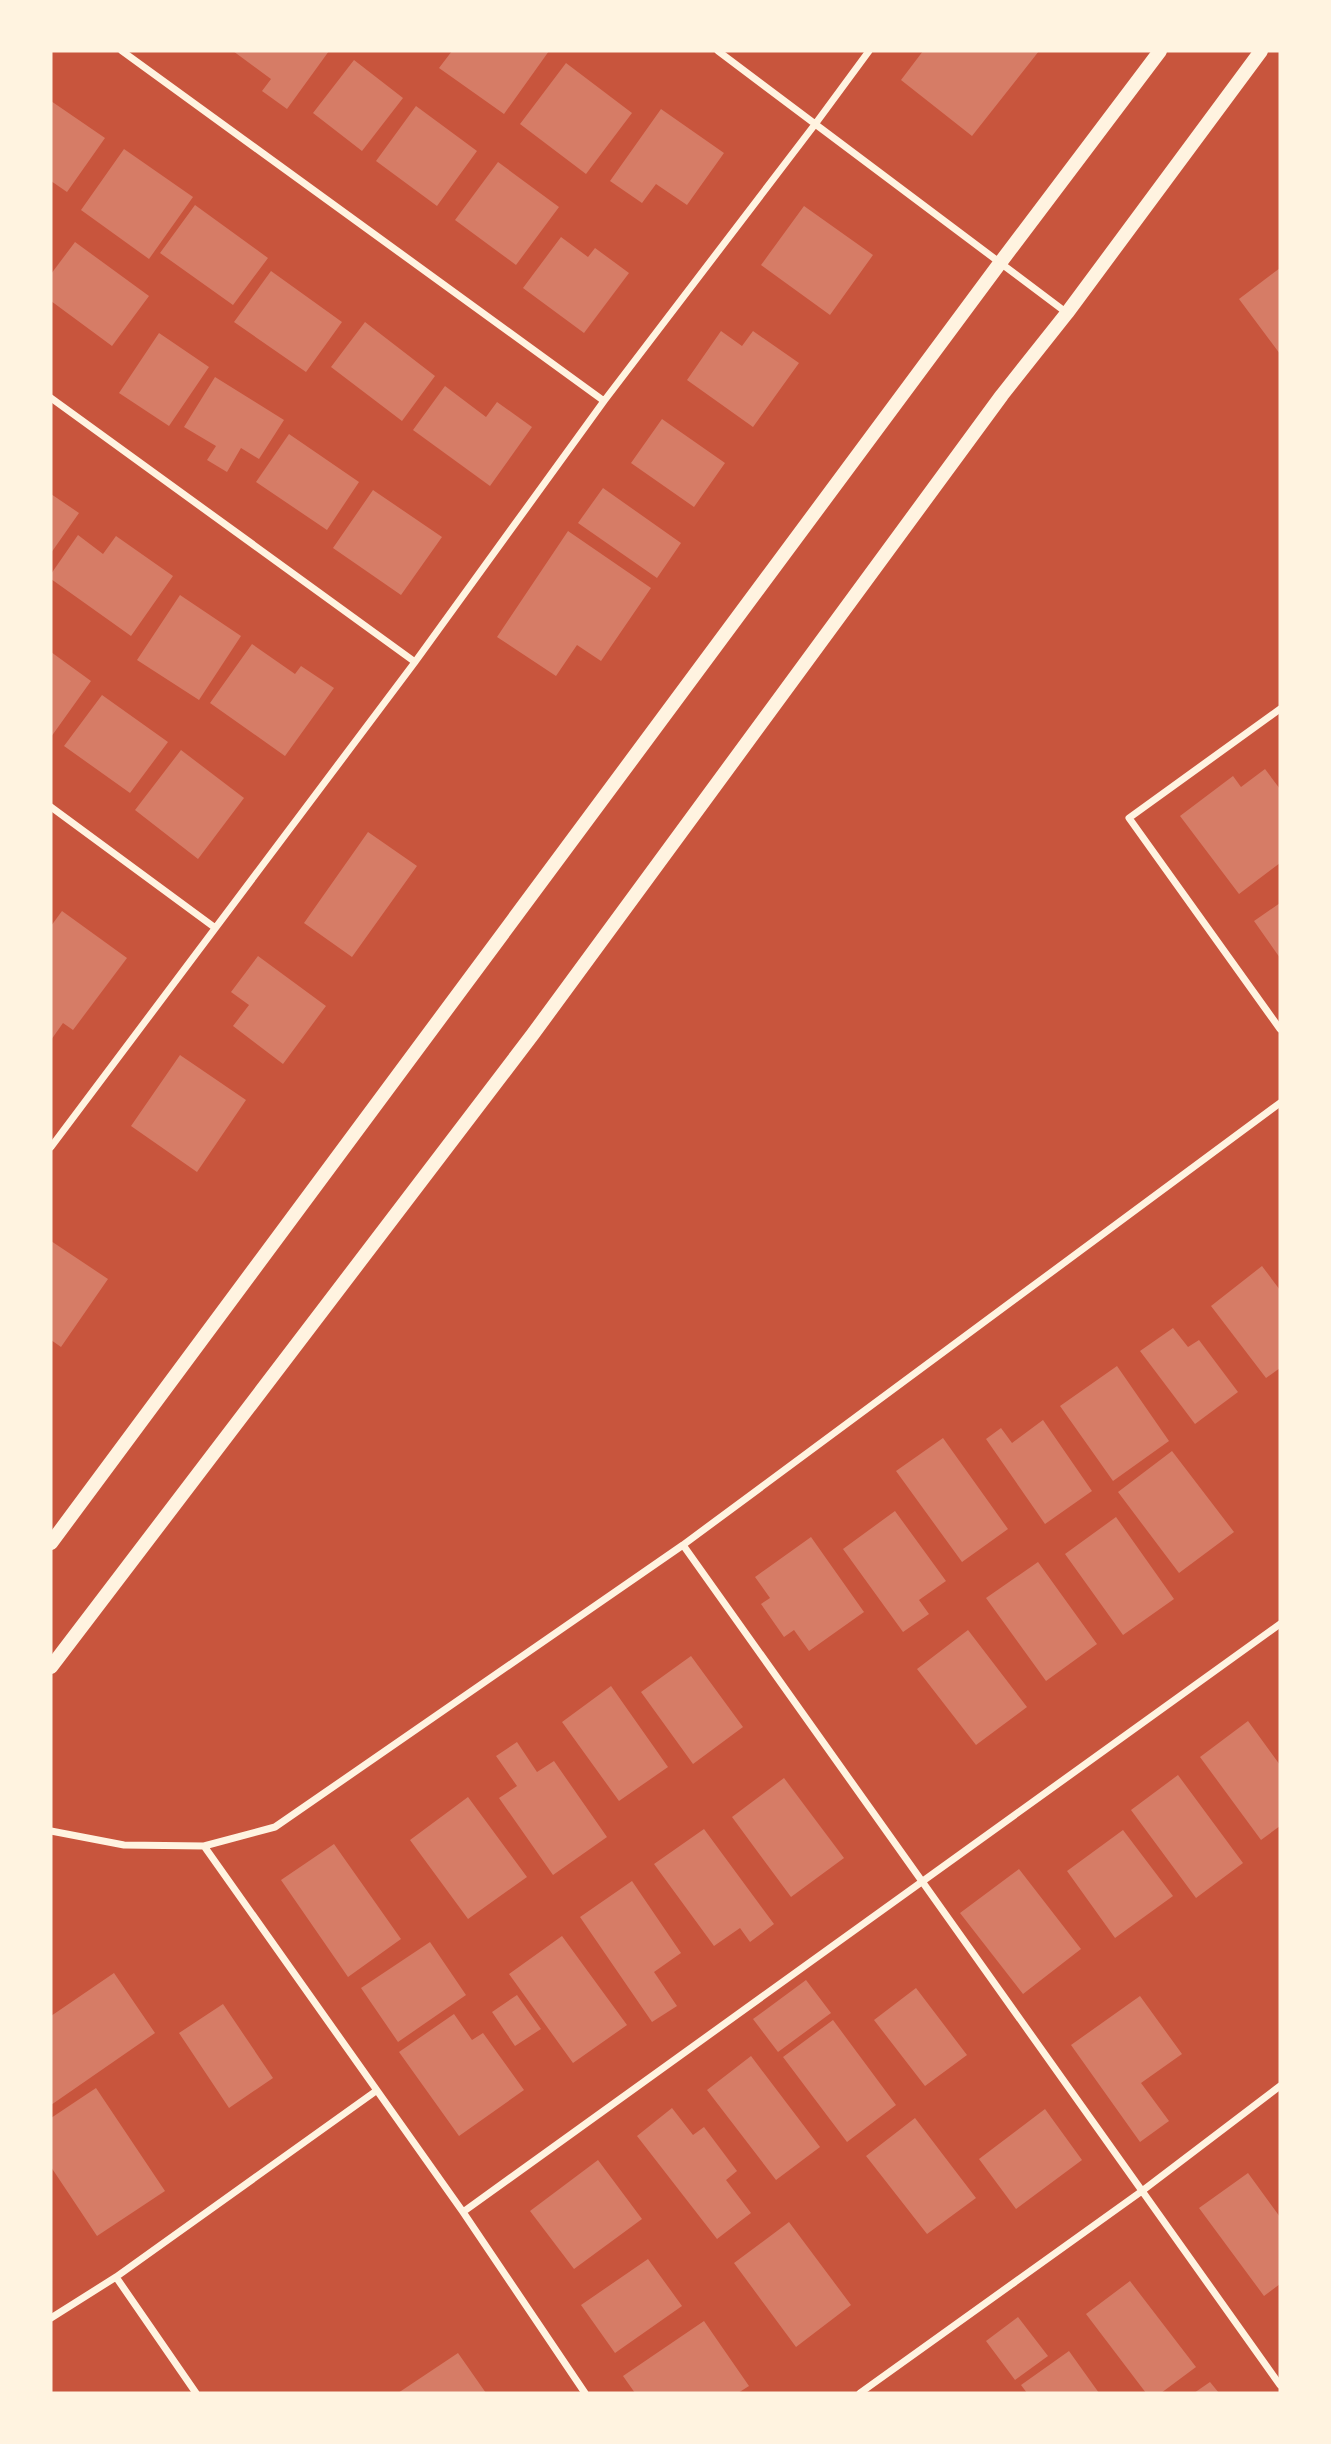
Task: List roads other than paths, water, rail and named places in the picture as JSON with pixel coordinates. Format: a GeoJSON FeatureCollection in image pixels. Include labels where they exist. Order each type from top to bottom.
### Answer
{"type":"FeatureCollection","features":[{"type":"Feature","properties":{"kind":"main road"},"geometry":{"type":"LineString","coordinates":[[51,1543],[1160,51]]}},
{"type":"Feature","properties":{"kind":"main road"},"geometry":{"type":"LineString","coordinates":[[51,1667],[524,1045],[1002,395],[1067,313],[1261,51]]}},
{"type":"Feature","properties":{"kind":"street"},"geometry":{"type":"LineString","coordinates":[[122,51],[604,401]]}},
{"type":"Feature","properties":{"kind":"street"},"geometry":{"type":"LineString","coordinates":[[718,51],[1067,313]]}},
{"type":"Feature","properties":{"kind":"street"},"geometry":{"type":"LineString","coordinates":[[51,1147],[415,662],[604,401],[869,51]]}},
{"type":"Feature","properties":{"kind":"street"},"geometry":{"type":"LineString","coordinates":[[51,398],[415,662]]}},
{"type":"Feature","properties":{"kind":"street"},"geometry":{"type":"LineString","coordinates":[[1280,709],[1129,818],[1280,1029]]}},
{"type":"Feature","properties":{"kind":"street"},"geometry":{"type":"LineString","coordinates":[[51,807],[214,927]]}},
{"type":"Feature","properties":{"kind":"street"},"geometry":{"type":"LineString","coordinates":[[51,1831],[124,1845],[204,1846],[275,1827],[682,1545],[1280,1103]]}},
{"type":"Feature","properties":{"kind":"street"},"geometry":{"type":"LineString","coordinates":[[682,1545],[1280,2385]]}},
{"type":"Feature","properties":{"kind":"street"},"geometry":{"type":"LineString","coordinates":[[463,2212],[1280,1624]]}},
{"type":"Feature","properties":{"kind":"street"},"geometry":{"type":"LineString","coordinates":[[204,1846],[463,2212],[584,2393]]}},
{"type":"Feature","properties":{"kind":"street"},"geometry":{"type":"LineString","coordinates":[[860,2393],[1142,2191],[1280,2086]]}},
{"type":"Feature","properties":{"kind":"street"},"geometry":{"type":"LineString","coordinates":[[51,2318],[116,2277],[376,2091]]}},
{"type":"Feature","properties":{"kind":"street"},"geometry":{"type":"LineString","coordinates":[[116,2277],[196,2393]]}}]}
